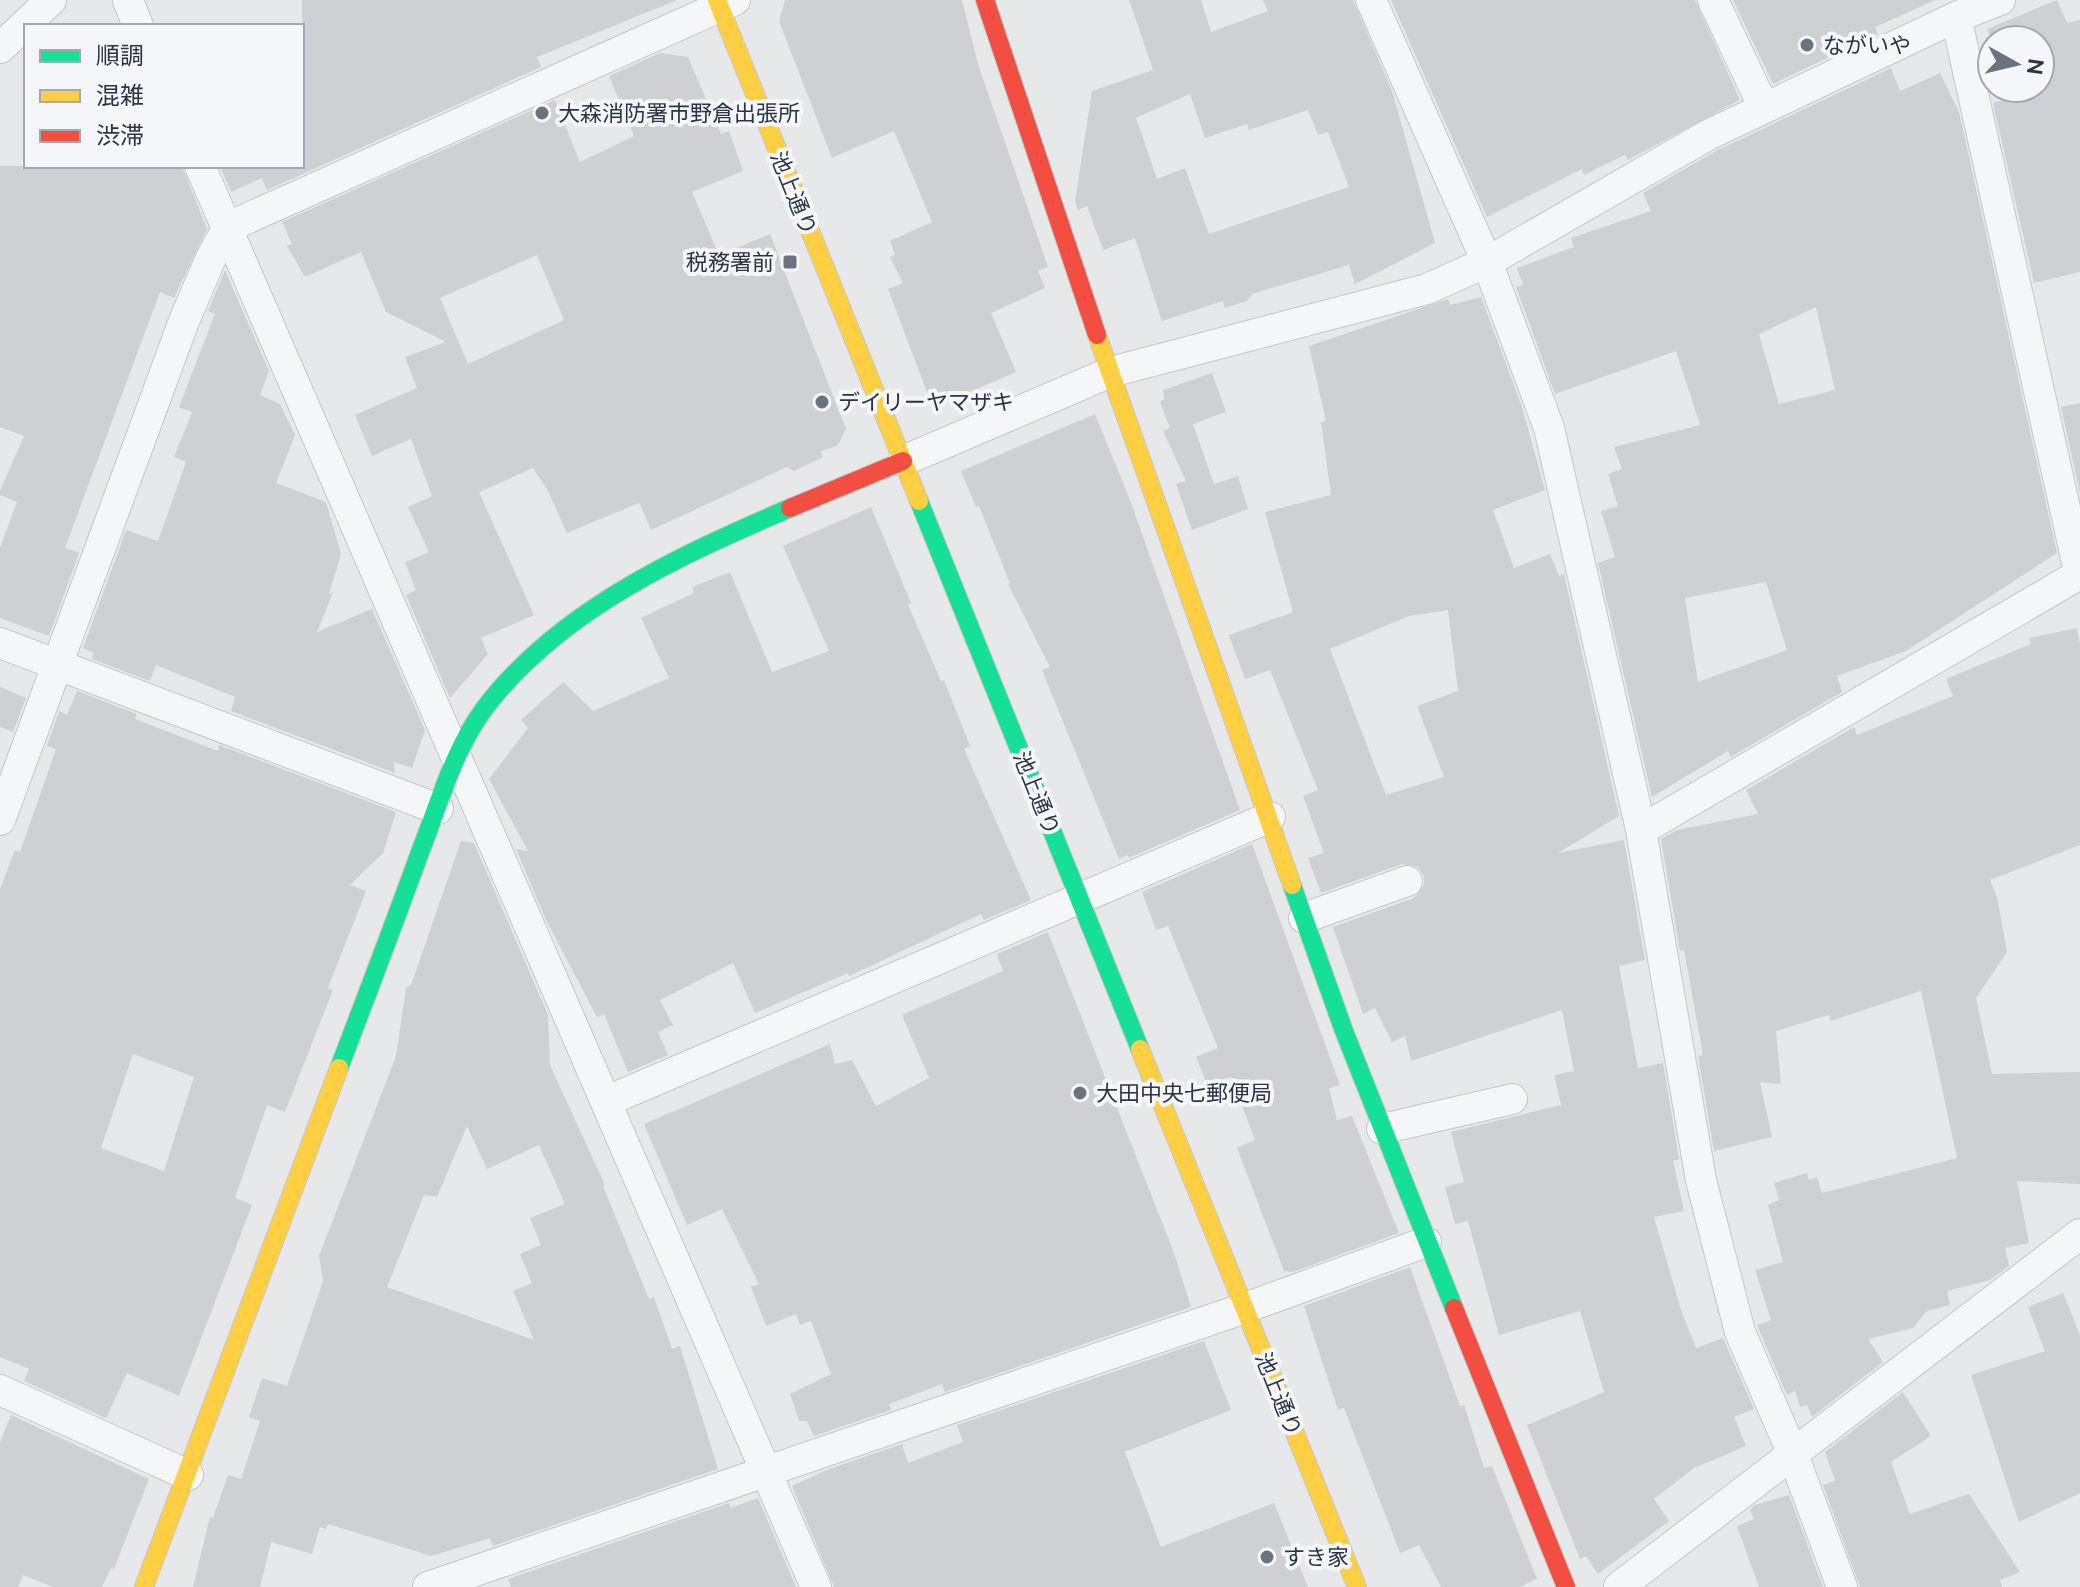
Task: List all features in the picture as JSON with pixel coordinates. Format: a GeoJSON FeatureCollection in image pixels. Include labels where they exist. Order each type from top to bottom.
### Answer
{"type":"FeatureCollection","features":[{"type":"Feature","properties":{"kind":"street"},"geometry":{"type":"LineString","coordinates":[[26,24],[51,0]]}},
{"type":"Feature","properties":{"kind":"street"},"geometry":{"type":"LineString","coordinates":[[128,0],[137,24]]}},
{"type":"Feature","properties":{"kind":"street"},"geometry":{"type":"LineString","coordinates":[[985,0],[1049,199],[1304,918],[1426,1242],[1566,1587]]}},
{"type":"Feature","properties":{"kind":"street"},"geometry":{"type":"LineString","coordinates":[[1371,0],[1487,262],[1549,428],[1641,830],[1701,1180],[1740,1332],[1792,1452],[1842,1587]]}},
{"type":"Feature","properties":{"kind":"street"},"geometry":{"type":"LineString","coordinates":[[1713,0],[1764,108]]}},
{"type":"Feature","properties":{"kind":"street"},"geometry":{"type":"LineString","coordinates":[[144,1587],[456,758],[486,707],[543,647],[622,588],[674,560],[1111,372],[1427,289],[1487,262],[1708,135],[1956,17],[2000,0]]}},
{"type":"Feature","properties":{"kind":"street"},"geometry":{"type":"LineString","coordinates":[[0,820],[184,321],[228,227],[724,2]]}},
{"type":"Feature","properties":{"kind":"street","name":"池上通り"},"geometry":{"type":"LineString","coordinates":[[724,2],[903,461],[1357,1587]]}},
{"type":"Feature","properties":{"kind":"street"},"geometry":{"type":"LineString","coordinates":[[1641,830],[2080,575],[1956,17]]}},
{"type":"Feature","properties":{"kind":"street"},"geometry":{"type":"LineString","coordinates":[[0,48],[24,25]]}},
{"type":"Feature","properties":{"kind":"street"},"geometry":{"type":"LineString","coordinates":[[201,168],[816,1587]]}},
{"type":"Feature","properties":{"kind":"street"},"geometry":{"type":"LineString","coordinates":[[0,643],[438,809]]}},
{"type":"Feature","properties":{"kind":"street"},"geometry":{"type":"LineString","coordinates":[[607,1101],[1270,817]]}},
{"type":"Feature","properties":{"kind":"street"},"geometry":{"type":"LineString","coordinates":[[1304,918],[1407,881]]}},
{"type":"Feature","properties":{"kind":"street"},"geometry":{"type":"LineString","coordinates":[[1382,1129],[1512,1099]]}},
{"type":"Feature","properties":{"kind":"street"},"geometry":{"type":"LineString","coordinates":[[1619,1587],[2080,1234]]}},
{"type":"Feature","properties":{"kind":"street"},"geometry":{"type":"LineString","coordinates":[[428,1587],[1245,1308],[1426,1242]]}},
{"type":"Feature","properties":{"kind":"street"},"geometry":{"type":"LineString","coordinates":[[0,1390],[188,1475]]}},
{"type":"Feature","properties":{"kind":"building"},"geometry":{"type":"Polygon","coordinates":[[[302,0],[677,0],[537,57],[541,67],[267,190],[262,178],[231,192],[221,168],[304,168],[302,0]]]}},
{"type":"Feature","properties":{"kind":"building"},"geometry":{"type":"Polygon","coordinates":[[[785,0],[962,0],[978,64],[1048,267],[1038,271],[1045,288],[991,313],[1016,372],[933,408],[888,289],[903,283],[890,257],[895,254],[890,241],[932,222],[894,131],[832,158],[779,21],[785,0]]]}},
{"type":"Feature","properties":{"kind":"building"},"geometry":{"type":"Polygon","coordinates":[[[1129,0],[1201,0],[1211,32],[1268,11],[1263,0],[1353,0],[1392,91],[1435,243],[1355,284],[1349,265],[1252,294],[1247,301],[1225,308],[1223,301],[1162,321],[1135,238],[1103,250],[1087,206],[1078,210],[1075,201],[1092,91],[1153,70],[1129,0]],[[1190,94],[1136,118],[1157,179],[1185,168],[1209,234],[1349,187],[1328,132],[1318,135],[1308,110],[1249,130],[1247,124],[1205,138],[1190,94]]]}},
{"type":"Feature","properties":{"kind":"building"},"geometry":{"type":"Polygon","coordinates":[[[1391,0],[1695,0],[1740,100],[1628,160],[1625,155],[1584,175],[1582,169],[1487,217],[1391,0]]]}},
{"type":"Feature","properties":{"kind":"building"},"geometry":{"type":"Polygon","coordinates":[[[1733,0],[1936,0],[1875,27],[1878,34],[1773,84],[1733,0]]]}},
{"type":"Feature","properties":{"kind":"building"},"geometry":{"type":"Polygon","coordinates":[[[2057,0],[2067,23],[2080,20],[2080,272],[2034,283],[1993,104],[2056,104],[2056,24],[1999,24],[2057,0]]]}},
{"type":"Feature","properties":{"kind":"building"},"geometry":{"type":"Polygon","coordinates":[[[660,53],[688,57],[721,134],[729,131],[743,171],[692,192],[719,255],[770,234],[846,429],[838,445],[821,452],[823,457],[794,471],[787,467],[651,530],[639,503],[567,533],[548,491],[533,468],[479,492],[534,615],[481,638],[488,654],[450,698],[406,595],[416,590],[405,562],[429,552],[408,507],[432,496],[411,439],[372,456],[355,415],[417,388],[405,357],[446,342],[386,312],[361,252],[305,277],[287,246],[292,244],[282,222],[555,100],[580,162],[634,136],[609,76],[660,53]],[[537,255],[440,298],[468,364],[564,320],[537,255]]]}},
{"type":"Feature","properties":{"kind":"building"},"geometry":{"type":"Polygon","coordinates":[[[1891,68],[1900,91],[1940,73],[1959,112],[2057,553],[1906,651],[1837,676],[1842,692],[1731,757],[1728,751],[1652,797],[1598,563],[1615,557],[1601,511],[1618,506],[1608,474],[1622,469],[1614,447],[1700,425],[1676,351],[1555,394],[1516,287],[1523,285],[1517,268],[1574,247],[1571,238],[1651,211],[1643,193],[1716,151],[1891,68]],[[1816,307],[1759,334],[1779,404],[1835,390],[1816,307]],[[1766,582],[1685,598],[1698,682],[1787,650],[1766,582]]]}},
{"type":"Feature","properties":{"kind":"building"},"geometry":{"type":"Polygon","coordinates":[[[0,166],[183,168],[207,229],[174,298],[160,292],[65,548],[79,553],[49,636],[0,618],[0,548],[17,502],[0,495],[0,491],[24,436],[0,427],[0,166]]]}},
{"type":"Feature","properties":{"kind":"building"},"geometry":{"type":"Polygon","coordinates":[[[225,270],[269,371],[260,395],[280,404],[295,435],[276,483],[326,502],[341,554],[329,594],[333,592],[317,632],[372,609],[425,730],[412,768],[394,762],[395,773],[231,711],[235,697],[156,665],[150,681],[92,659],[94,653],[83,648],[126,530],[158,541],[186,462],[174,457],[192,412],[179,407],[215,314],[208,311],[225,270]]]}},
{"type":"Feature","properties":{"kind":"building"},"geometry":{"type":"Polygon","coordinates":[[[1481,297],[1522,407],[1545,490],[1493,510],[1514,568],[1550,554],[1559,576],[1564,574],[1619,816],[1558,853],[1624,840],[1645,960],[1619,966],[1638,1068],[1663,1063],[1679,1159],[1673,1161],[1684,1211],[1654,1217],[1681,1310],[1696,1348],[1723,1338],[1754,1409],[1734,1417],[1746,1446],[1694,1468],[1654,1499],[1669,1521],[1598,1574],[1586,1556],[1580,1559],[1527,1425],[1604,1392],[1580,1311],[1499,1335],[1468,1221],[1455,1224],[1445,1187],[1464,1182],[1451,1132],[1561,1105],[1554,1075],[1574,1071],[1562,1010],[1411,1061],[1405,1036],[1392,1042],[1375,1008],[1363,1014],[1333,927],[1414,898],[1424,885],[1424,876],[1418,867],[1402,864],[1321,893],[1308,858],[1324,853],[1303,796],[1318,790],[1270,670],[1245,679],[1229,635],[1293,612],[1265,512],[1331,495],[1321,422],[1326,421],[1309,346],[1448,299],[1450,305],[1481,297]],[[1448,610],[1409,616],[1330,649],[1386,795],[1444,777],[1417,706],[1458,691],[1448,610]]]}},
{"type":"Feature","properties":{"kind":"building"},"geometry":{"type":"Polygon","coordinates":[[[1212,373],[1226,412],[1193,424],[1214,484],[1238,476],[1248,509],[1192,530],[1176,484],[1186,481],[1163,431],[1170,428],[1160,402],[1164,399],[1163,390],[1212,373]]]}},
{"type":"Feature","properties":{"kind":"building"},"geometry":{"type":"Polygon","coordinates":[[[2080,403],[2080,493],[2061,407],[2080,403]]]}},
{"type":"Feature","properties":{"kind":"building"},"geometry":{"type":"Polygon","coordinates":[[[1095,414],[1130,500],[1240,810],[1129,858],[1128,855],[1119,859],[1042,670],[1050,667],[1008,584],[979,506],[976,507],[961,471],[1095,414]]]}},
{"type":"Feature","properties":{"kind":"building"},"geometry":{"type":"Polygon","coordinates":[[[871,507],[911,603],[908,605],[941,681],[944,680],[970,746],[964,749],[1031,900],[984,920],[981,914],[849,976],[848,973],[755,1013],[733,963],[660,1000],[673,1025],[658,1032],[668,1055],[628,1072],[604,1014],[597,1017],[546,920],[516,849],[528,851],[489,779],[528,728],[521,720],[563,682],[593,711],[669,678],[641,618],[694,593],[692,587],[730,572],[772,672],[829,651],[783,546],[871,507]]]}},
{"type":"Feature","properties":{"kind":"building"},"geometry":{"type":"Polygon","coordinates":[[[2077,628],[2080,643],[2080,845],[1990,880],[1997,897],[2007,952],[1976,998],[1992,1074],[2080,1072],[2080,1184],[2017,1181],[2029,1243],[2005,1248],[2009,1266],[1990,1280],[1947,1291],[1950,1305],[1927,1311],[1913,1328],[1868,1339],[1883,1362],[1812,1417],[1807,1405],[1800,1407],[1795,1391],[1787,1395],[1757,1325],[1771,1320],[1755,1270],[1783,1262],[1768,1205],[1779,1200],[1774,1183],[1807,1173],[1809,1180],[1817,1177],[1822,1193],[1957,1158],[1921,991],[1831,1021],[1829,1015],[1776,1031],[1781,1084],[1760,1082],[1772,1137],[1714,1151],[1698,1056],[1703,1055],[1684,950],[1680,951],[1661,839],[1677,830],[1758,814],[1746,790],[1854,727],[1857,735],[1953,696],[1946,679],[2031,644],[2029,638],[2077,628]]]}},
{"type":"Feature","properties":{"kind":"building"},"geometry":{"type":"Polygon","coordinates":[[[0,687],[26,698],[13,732],[0,727],[0,687]]]}},
{"type":"Feature","properties":{"kind":"building"},"geometry":{"type":"Polygon","coordinates":[[[77,691],[137,714],[135,719],[218,751],[219,745],[396,812],[383,853],[350,885],[366,891],[328,988],[333,990],[285,1112],[267,1105],[235,1198],[252,1205],[179,1396],[127,1373],[106,1418],[24,1381],[29,1369],[0,1357],[0,889],[15,850],[20,852],[56,749],[47,746],[59,711],[67,715],[77,691]],[[133,1054],[101,1148],[164,1171],[194,1077],[133,1054]]]}},
{"type":"Feature","properties":{"kind":"building"},"geometry":{"type":"Polygon","coordinates":[[[461,841],[474,843],[548,1015],[550,1065],[605,1185],[649,1299],[654,1297],[672,1349],[680,1346],[718,1469],[493,1546],[490,1538],[431,1556],[328,1524],[326,1529],[320,1527],[312,1554],[271,1542],[260,1587],[193,1587],[210,1517],[213,1518],[228,1475],[241,1479],[260,1421],[249,1417],[262,1378],[287,1386],[323,1281],[319,1256],[396,1056],[406,988],[411,985],[461,841]],[[467,1126],[437,1197],[424,1195],[387,1287],[534,1340],[513,1291],[532,1283],[520,1254],[541,1245],[530,1218],[565,1204],[539,1145],[487,1169],[467,1126]]]}},
{"type":"Feature","properties":{"kind":"building"},"geometry":{"type":"Polygon","coordinates":[[[1252,844],[1340,1085],[1329,1088],[1337,1120],[1352,1116],[1399,1233],[1293,1272],[1284,1271],[1237,1148],[1255,1140],[1231,1077],[1207,1084],[1196,1057],[1218,1048],[1168,926],[1156,930],[1142,892],[1252,844]]]}},
{"type":"Feature","properties":{"kind":"building"},"geometry":{"type":"Polygon","coordinates":[[[1048,932],[1174,1253],[1191,1307],[945,1392],[942,1384],[889,1404],[891,1410],[814,1436],[807,1421],[799,1421],[790,1394],[831,1374],[811,1321],[800,1325],[796,1314],[766,1326],[751,1287],[759,1284],[722,1209],[687,1225],[644,1124],[830,1044],[835,1064],[852,1060],[876,1106],[929,1078],[902,1015],[1003,971],[997,954],[1048,932]]]}},
{"type":"Feature","properties":{"kind":"building"},"geometry":{"type":"Polygon","coordinates":[[[1410,1267],[1460,1406],[1464,1405],[1484,1468],[1492,1466],[1537,1579],[1520,1587],[1441,1587],[1419,1545],[1400,1553],[1344,1408],[1338,1410],[1304,1306],[1410,1267]]]}},
{"type":"Feature","properties":{"kind":"building"},"geometry":{"type":"Polygon","coordinates":[[[2063,1293],[2080,1335],[2080,1493],[2019,1522],[1971,1375],[2045,1351],[2028,1307],[2063,1293]]]}},
{"type":"Feature","properties":{"kind":"building"},"geometry":{"type":"Polygon","coordinates":[[[1204,1341],[1231,1410],[1125,1452],[1161,1547],[1274,1503],[1308,1587],[834,1587],[792,1486],[829,1469],[902,1444],[908,1463],[963,1442],[957,1425],[1204,1341]]]}},
{"type":"Feature","properties":{"kind":"building"},"geometry":{"type":"Polygon","coordinates":[[[1903,1392],[1931,1436],[1891,1462],[1910,1514],[1969,1494],[2020,1572],[2000,1580],[2002,1587],[1860,1587],[1823,1485],[1835,1481],[1825,1452],[1903,1392]]]}},
{"type":"Feature","properties":{"kind":"building"},"geometry":{"type":"Polygon","coordinates":[[[11,1415],[149,1479],[114,1569],[111,1568],[102,1587],[53,1587],[23,1575],[18,1587],[0,1587],[0,1442],[11,1415]]]}},
{"type":"Feature","properties":{"kind":"building"},"geometry":{"type":"Polygon","coordinates":[[[1789,1495],[1823,1587],[1759,1587],[1737,1526],[1754,1519],[1750,1510],[1755,1505],[1789,1495]]]}},
{"type":"Feature","properties":{"kind":"building"},"geometry":{"type":"Polygon","coordinates":[[[758,1498],[796,1587],[511,1587],[508,1579],[729,1503],[731,1508],[758,1498]]]}},
{"type":"Feature","properties":{"kind":"traffic: fast"},"geometry":{"type":"LineString","coordinates":[[919,501],[1140,1049]]}},
{"type":"Feature","properties":{"kind":"traffic: fast"},"geometry":{"type":"LineString","coordinates":[[339,1068],[448,776],[464,741],[484,709],[514,674],[548,643],[624,589],[706,546],[790,508]]}},
{"type":"Feature","properties":{"kind":"traffic: fast"},"geometry":{"type":"LineString","coordinates":[[1292,885],[1344,1031],[1454,1308]]}},
{"type":"Feature","properties":{"kind":"traffic: slow"},"geometry":{"type":"LineString","coordinates":[[717,0],[919,501]]}},
{"type":"Feature","properties":{"kind":"traffic: slow"},"geometry":{"type":"LineString","coordinates":[[1097,335],[1292,885]]}},
{"type":"Feature","properties":{"kind":"traffic: slow"},"geometry":{"type":"LineString","coordinates":[[1140,1049],[1357,1587]]}},
{"type":"Feature","properties":{"kind":"traffic: slow"},"geometry":{"type":"LineString","coordinates":[[144,1587],[339,1068]]}},
{"type":"Feature","properties":{"kind":"traffic: jam"},"geometry":{"type":"LineString","coordinates":[[985,0],[1097,335]]}},
{"type":"Feature","properties":{"kind":"traffic: jam"},"geometry":{"type":"LineString","coordinates":[[790,508],[903,461]]}},
{"type":"Feature","properties":{"kind":"traffic: jam"},"geometry":{"type":"LineString","coordinates":[[1454,1308],[1566,1587]]}},
{"type":"Feature","properties":{"kind":"place","name":"ながいや"},"geometry":{"type":"Point","coordinates":[1807,45]}},
{"type":"Feature","properties":{"kind":"place","name":"大森消防署市野倉出張所"},"geometry":{"type":"Point","coordinates":[542,113]}},
{"type":"Feature","properties":{"kind":"place","name":"税務署前"},"geometry":{"type":"Point","coordinates":[790,262]}},
{"type":"Feature","properties":{"kind":"place","name":"デイリーヤマザキ"},"geometry":{"type":"Point","coordinates":[822,402]}},
{"type":"Feature","properties":{"kind":"place","name":"大田中央七郵便局"},"geometry":{"type":"Point","coordinates":[1080,1093]}},
{"type":"Feature","properties":{"kind":"place","name":"すき家"},"geometry":{"type":"Point","coordinates":[1267,1557]}}]}
